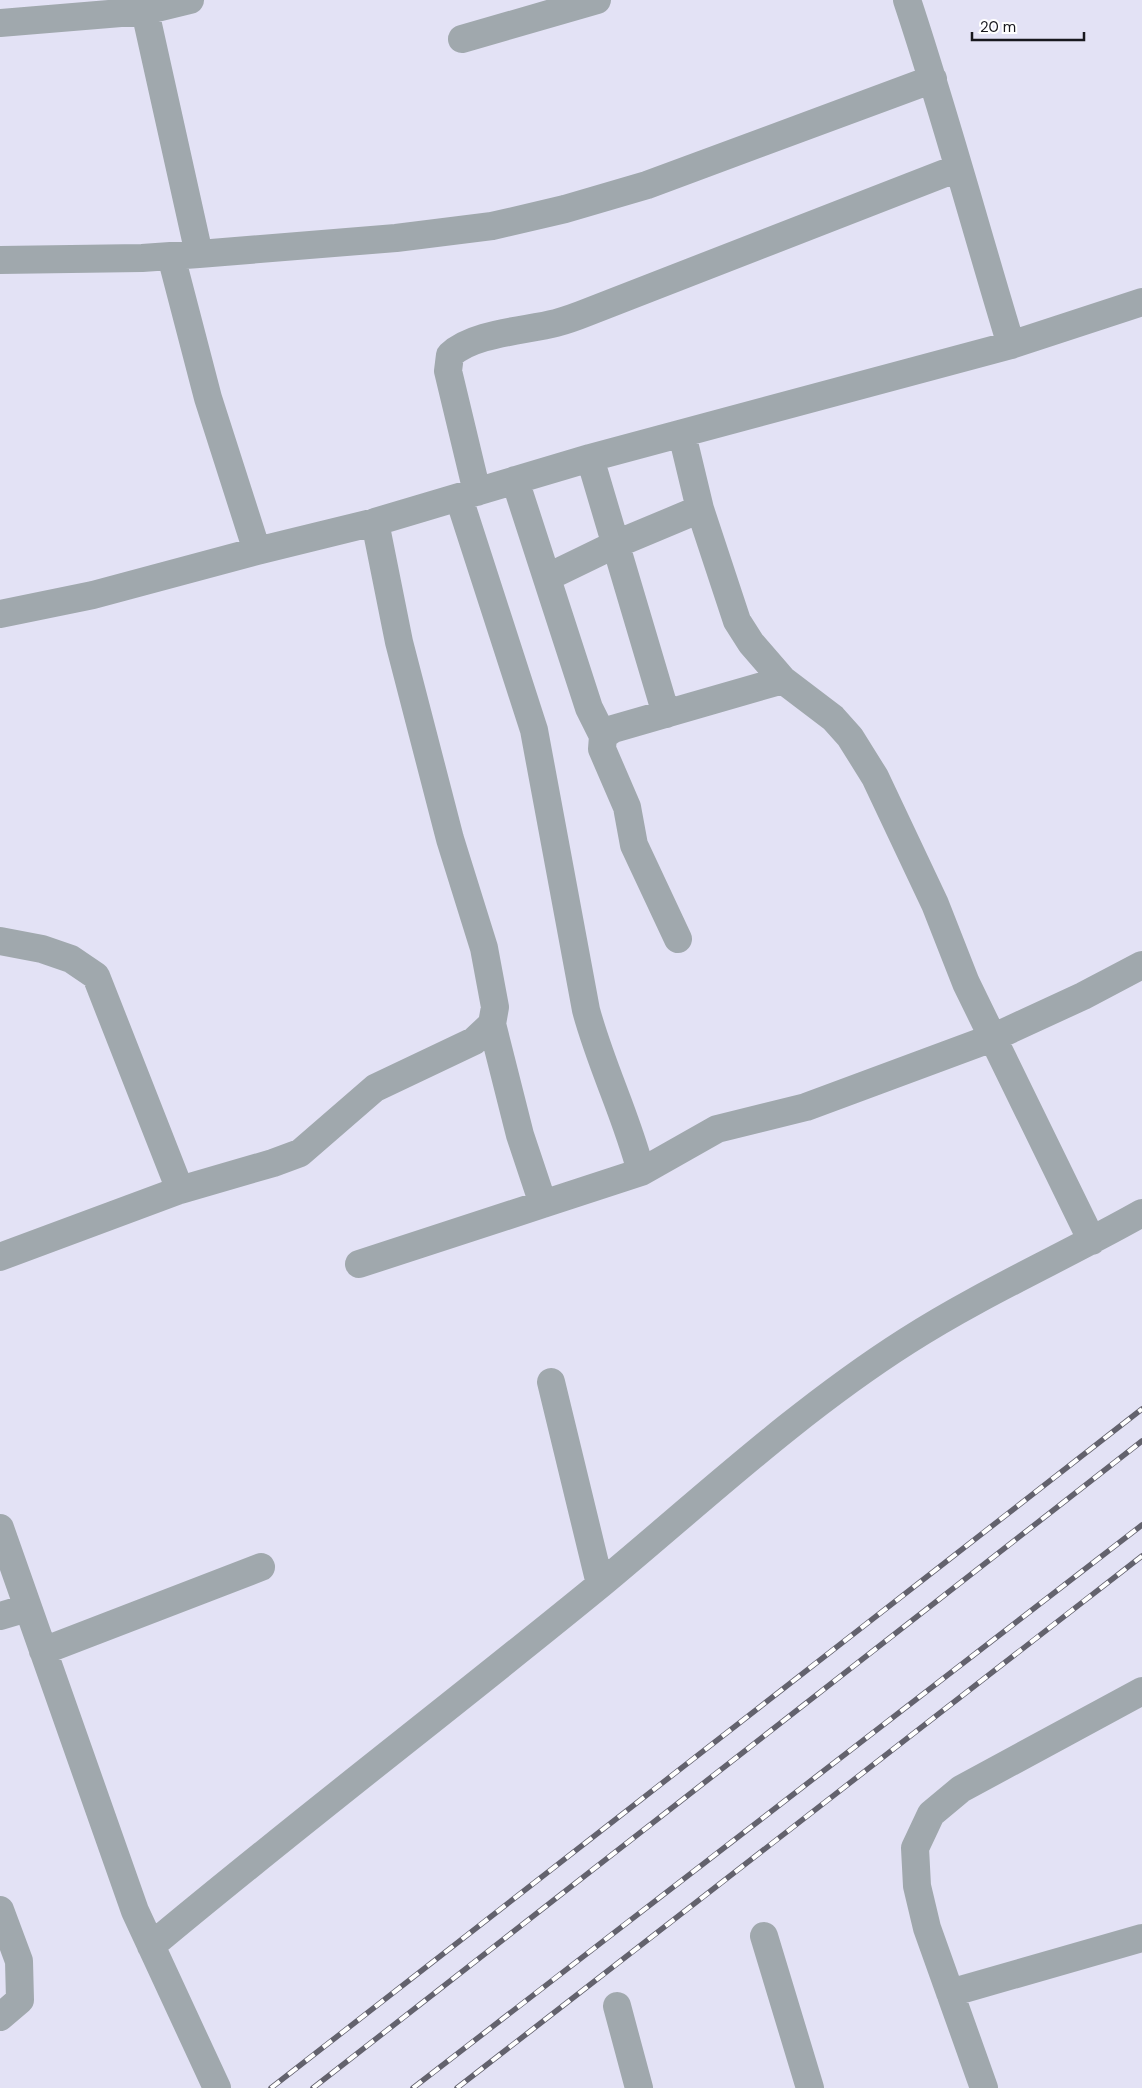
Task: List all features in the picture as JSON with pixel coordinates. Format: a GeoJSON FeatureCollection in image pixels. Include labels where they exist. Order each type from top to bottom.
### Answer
{"type":"FeatureCollection","features":[{"type":"Feature","properties":{"kind":"street"},"geometry":{"type":"LineString","coordinates":[[0,22],[190,0]]}},
{"type":"Feature","properties":{"kind":"street"},"geometry":{"type":"LineString","coordinates":[[462,39],[597,0]]}},
{"type":"Feature","properties":{"kind":"street"},"geometry":{"type":"LineString","coordinates":[[907,0],[933,79],[1011,345]]}},
{"type":"Feature","properties":{"kind":"street"},"geometry":{"type":"LineString","coordinates":[[143,6],[199,254]]}},
{"type":"Feature","properties":{"kind":"street"},"geometry":{"type":"LineString","coordinates":[[0,260],[171,256],[396,238],[492,226],[556,211],[655,182],[933,79]]}},
{"type":"Feature","properties":{"kind":"street"},"geometry":{"type":"LineString","coordinates":[[641,1172],[632,1136],[595,1045],[586,1010],[534,730],[468,495],[448,371],[450,355],[458,347],[472,341],[557,323],[588,312],[958,168]]}},
{"type":"Feature","properties":{"kind":"street"},"geometry":{"type":"LineString","coordinates":[[171,256],[206,389],[257,551]]}},
{"type":"Feature","properties":{"kind":"street"},"geometry":{"type":"LineString","coordinates":[[0,614],[93,595],[375,522],[590,458],[1011,345],[1142,302]]}},
{"type":"Feature","properties":{"kind":"street"},"geometry":{"type":"LineString","coordinates":[[682,434],[700,509],[737,622],[751,643],[783,680],[833,718],[875,777],[935,904],[966,983],[1092,1241]]}},
{"type":"Feature","properties":{"kind":"street"},"geometry":{"type":"LineString","coordinates":[[590,458],[614,545],[666,714]]}},
{"type":"Feature","properties":{"kind":"street"},"geometry":{"type":"LineString","coordinates":[[515,480],[589,708],[603,736],[602,750],[627,807],[634,845],[678,939]]}},
{"type":"Feature","properties":{"kind":"street"},"geometry":{"type":"LineString","coordinates":[[548,577],[614,545],[700,509]]}},
{"type":"Feature","properties":{"kind":"street"},"geometry":{"type":"LineString","coordinates":[[375,522],[399,642],[450,839],[484,948],[495,1007],[492,1024],[520,1135],[543,1204]]}},
{"type":"Feature","properties":{"kind":"street"},"geometry":{"type":"LineString","coordinates":[[603,736],[613,729],[783,680]]}},
{"type":"Feature","properties":{"kind":"street"},"geometry":{"type":"LineString","coordinates":[[0,941],[72,959],[96,976],[180,1190]]}},
{"type":"Feature","properties":{"kind":"street"},"geometry":{"type":"LineString","coordinates":[[359,1264],[641,1172],[717,1130],[806,1107],[992,1038],[1083,996],[1142,965]]}},
{"type":"Feature","properties":{"kind":"street"},"geometry":{"type":"LineString","coordinates":[[0,1257],[180,1190],[273,1163],[300,1153],[375,1088],[474,1041],[492,1024]]}},
{"type":"Feature","properties":{"kind":"street"},"geometry":{"type":"LineString","coordinates":[[151,1946],[273,1844],[600,1584],[784,1430],[847,1382],[908,1340],[966,1306],[1142,1213]]}},
{"type":"Feature","properties":{"kind":"street"},"geometry":{"type":"LineString","coordinates":[[551,1382],[600,1584]]}},
{"type":"Feature","properties":{"kind":"street"},"geometry":{"type":"LineString","coordinates":[[0,1528],[135,1911],[217,2088]]}},
{"type":"Feature","properties":{"kind":"street"},"geometry":{"type":"LineString","coordinates":[[43,1651],[261,1567]]}},
{"type":"Feature","properties":{"kind":"street"},"geometry":{"type":"LineString","coordinates":[[0,1616],[27,1608]]}},
{"type":"Feature","properties":{"kind":"street"},"geometry":{"type":"LineString","coordinates":[[984,2088],[927,1928],[917,1886],[914,1848],[931,1814],[961,1789],[1142,1691]]}},
{"type":"Feature","properties":{"kind":"street"},"geometry":{"type":"LineString","coordinates":[[0,1910],[19,1961],[20,2000],[0,2017]]}},
{"type":"Feature","properties":{"kind":"street"},"geometry":{"type":"LineString","coordinates":[[764,1936],[810,2088]]}},
{"type":"Feature","properties":{"kind":"street"},"geometry":{"type":"LineString","coordinates":[[950,1993],[1142,1938]]}},
{"type":"Feature","properties":{"kind":"street"},"geometry":{"type":"LineString","coordinates":[[617,2006],[639,2088]]}},
{"type":"Feature","properties":{"kind":"railway"},"geometry":{"type":"LineString","coordinates":[[271,2088],[1142,1409]]}},
{"type":"Feature","properties":{"kind":"railway"},"geometry":{"type":"LineString","coordinates":[[313,2088],[1142,1441]]}},
{"type":"Feature","properties":{"kind":"railway"},"geometry":{"type":"LineString","coordinates":[[413,2088],[1142,1525]]}},
{"type":"Feature","properties":{"kind":"railway"},"geometry":{"type":"LineString","coordinates":[[457,2088],[1142,1556]]}}]}
